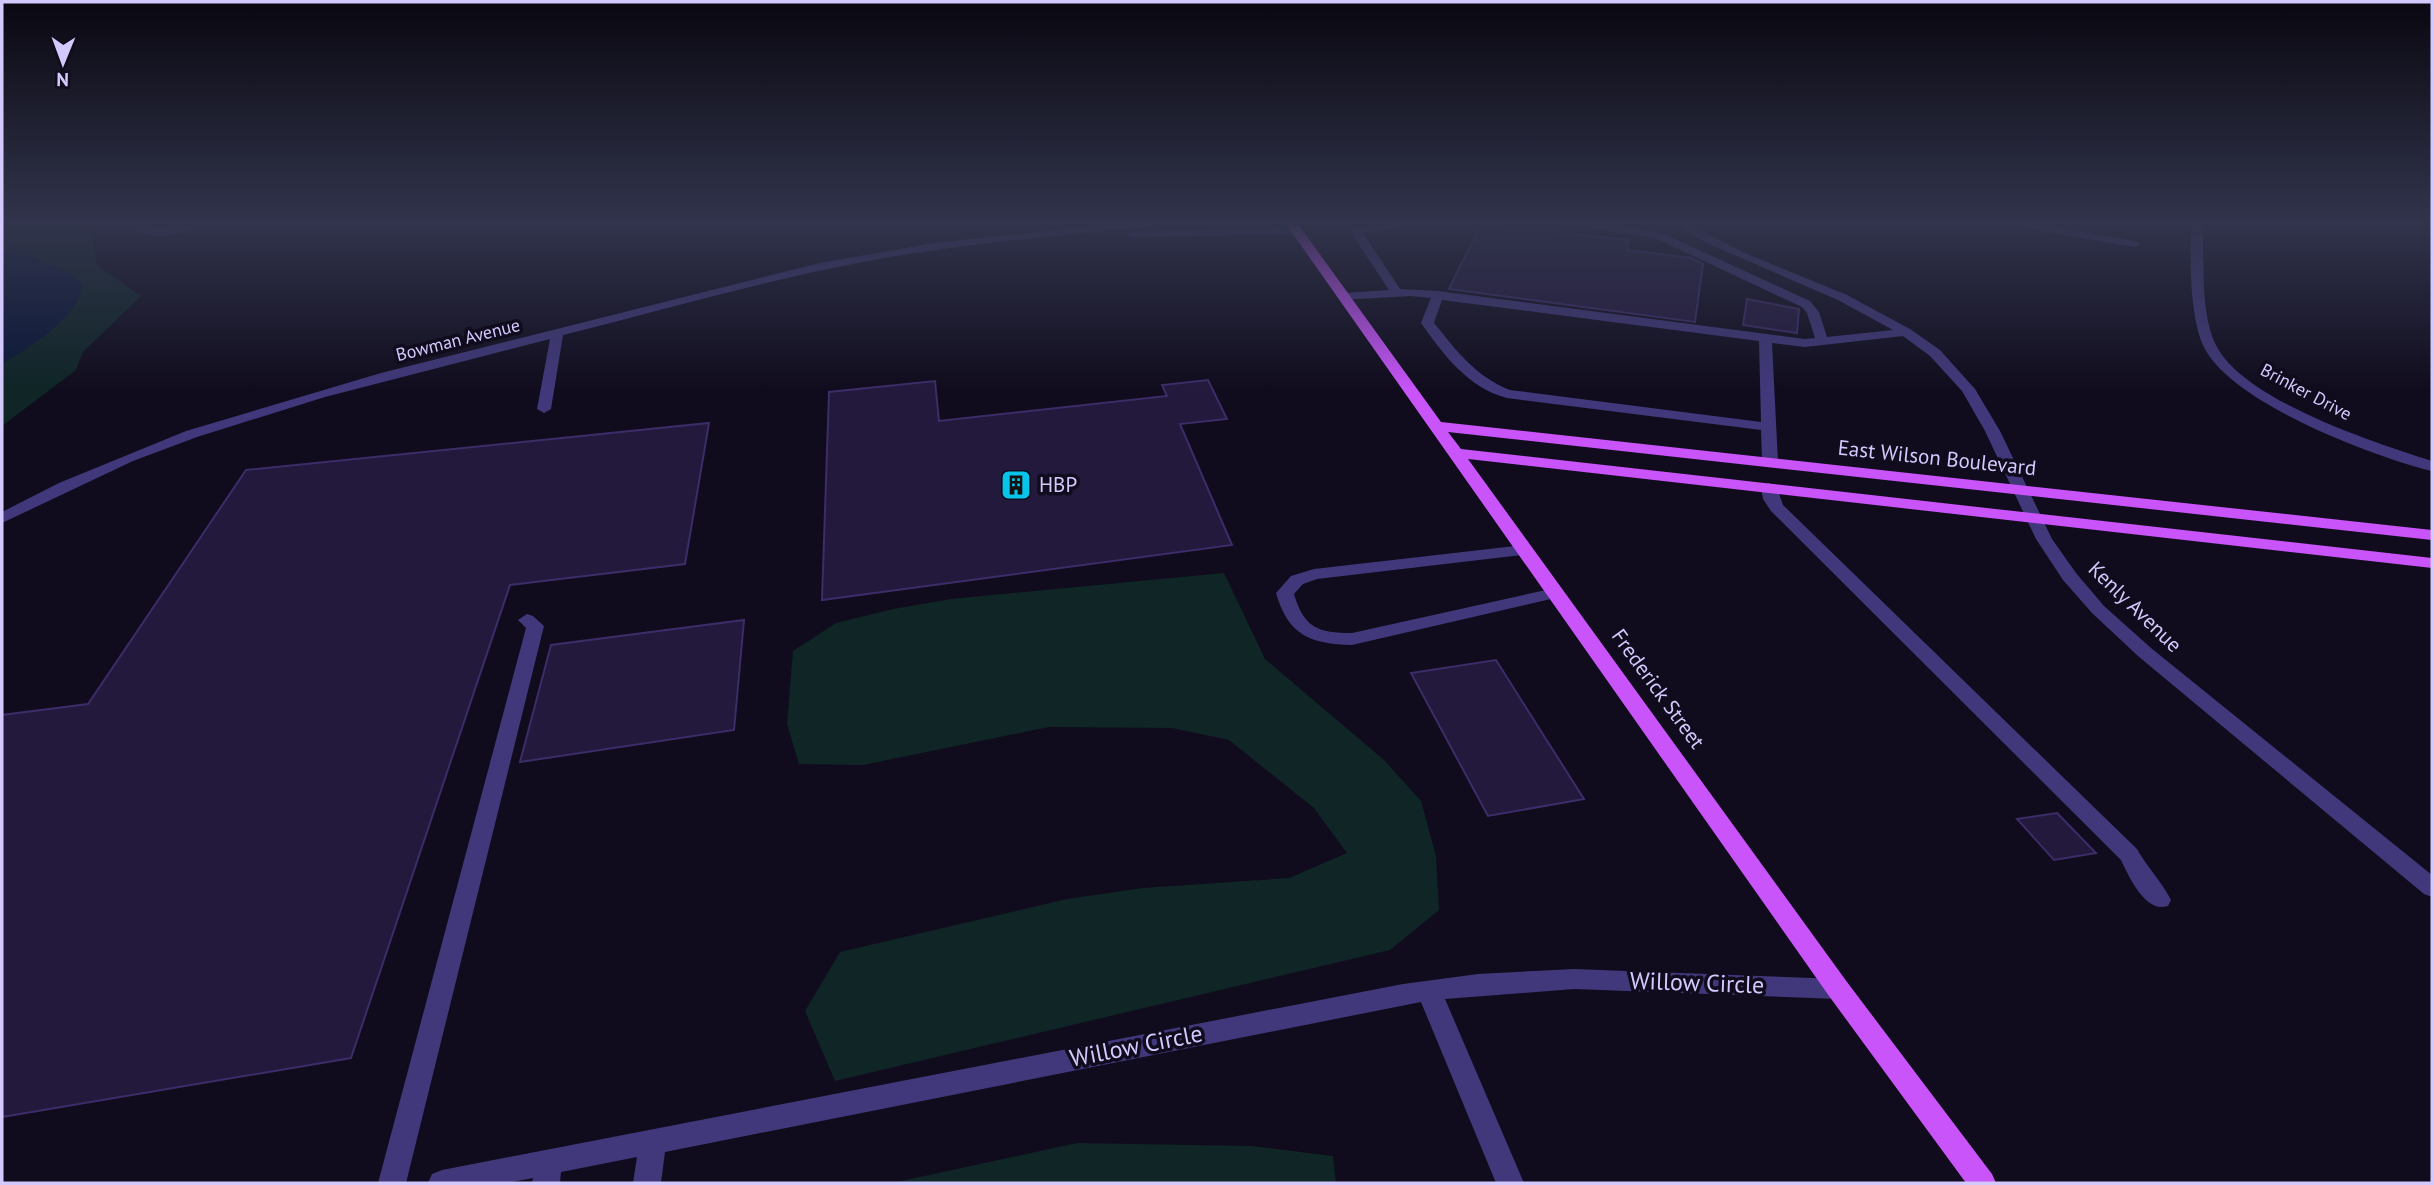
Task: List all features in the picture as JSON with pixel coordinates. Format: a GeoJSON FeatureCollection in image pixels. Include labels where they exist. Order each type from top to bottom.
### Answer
{"type":"FeatureCollection","features":[{"type":"Feature","properties":{"kind":"main road","name":"Frederick Street"},"geometry":{"type":"LineString","coordinates":[[1331,279],[1838,989],[1982,1183]]}},
{"type":"Feature","properties":{"kind":"main road","name":"East Wilson Boulevard"},"geometry":{"type":"LineString","coordinates":[[1437,426],[2432,535]]}},
{"type":"Feature","properties":{"kind":"main road"},"geometry":{"type":"LineString","coordinates":[[1454,453],[2432,563]]}},
{"type":"Feature","properties":{"kind":"main road"},"geometry":{"type":"LineString","coordinates":[[1607,470],[1617,463],[1636,461],[1759,475],[1768,471],[1770,462]]}},
{"type":"Feature","properties":{"kind":"street","name":"Bowman Avenue"},"geometry":{"type":"LineString","coordinates":[[2,519],[64,484],[149,448],[235,417],[775,279]]}},
{"type":"Feature","properties":{"kind":"street"},"geometry":{"type":"LineString","coordinates":[[1388,279],[1396,292]]}},
{"type":"Feature","properties":{"kind":"street"},"geometry":{"type":"LineString","coordinates":[[1754,279],[1806,304],[1813,312],[1822,341]]}},
{"type":"Feature","properties":{"kind":"street","name":"Kenly Avenue"},"geometry":{"type":"LineString","coordinates":[[1801,279],[1906,332],[1959,375],[1978,400],[2032,518],[2056,559],[2084,595],[2134,642],[2432,888]]}},
{"type":"Feature","properties":{"kind":"street","name":"Brinker Drive"},"geometry":{"type":"LineString","coordinates":[[2201,279],[2204,330],[2211,350],[2249,386],[2292,412],[2341,434],[2432,466]]}},
{"type":"Feature","properties":{"kind":"street"},"geometry":{"type":"LineString","coordinates":[[1344,297],[1396,292],[1438,295],[1805,343],[1906,332]]}},
{"type":"Feature","properties":{"kind":"street"},"geometry":{"type":"LineString","coordinates":[[1438,295],[1427,323],[1468,373],[1490,389],[1507,394],[1769,427]]}},
{"type":"Feature","properties":{"kind":"street"},"geometry":{"type":"LineString","coordinates":[[544,409],[557,333]]}},
{"type":"Feature","properties":{"kind":"street"},"geometry":{"type":"LineString","coordinates":[[1765,338],[1770,462]]}},
{"type":"Feature","properties":{"kind":"street"},"geometry":{"type":"LineString","coordinates":[[1769,488],[1771,499],[1777,508],[2129,855],[2137,871],[2160,900]]}},
{"type":"Feature","properties":{"kind":"street"},"geometry":{"type":"LineString","coordinates":[[1524,550],[1314,574],[1297,580],[1285,593],[1288,608],[1296,622],[1311,634],[1329,640],[1352,639],[1555,593]]}},
{"type":"Feature","properties":{"kind":"street"},"geometry":{"type":"LineString","coordinates":[[392,1183],[535,626],[527,620]]}},
{"type":"Feature","properties":{"kind":"street","name":"Willow Circle"},"geometry":{"type":"LineString","coordinates":[[442,1183],[548,1172],[653,1142],[1429,990],[1574,979],[1838,989]]}},
{"type":"Feature","properties":{"kind":"street"},"geometry":{"type":"LineString","coordinates":[[1429,990],[1510,1183]]}},
{"type":"Feature","properties":{"kind":"street"},"geometry":{"type":"LineString","coordinates":[[647,1183],[653,1142]]}},
{"type":"Feature","properties":{"kind":"green space"},"geometry":{"type":"Polygon","coordinates":[[[36,279],[117,279],[141,296],[83,352],[76,370],[2,426],[2,364],[28,347],[36,279]]]}},
{"type":"Feature","properties":{"kind":"green space"},"geometry":{"type":"Polygon","coordinates":[[[1224,573],[1265,659],[1384,760],[1421,801],[1436,856],[1439,910],[1390,950],[835,1081],[805,1011],[840,952],[1067,899],[1143,888],[1289,878],[1347,853],[1314,808],[1229,740],[1172,728],[1049,727],[863,765],[799,764],[787,724],[793,651],[836,623],[893,609],[951,599],[1224,573]]]}},
{"type":"Feature","properties":{"kind":"green space"},"geometry":{"type":"Polygon","coordinates":[[[1077,1143],[1251,1146],[1333,1156],[1336,1183],[892,1183],[1077,1143]]]}},
{"type":"Feature","properties":{"kind":"water"},"geometry":{"type":"Polygon","coordinates":[[[2,279],[77,279],[82,285],[72,310],[51,331],[2,364],[2,279]]]}},
{"type":"Feature","properties":{"kind":"building"},"geometry":{"type":"Polygon","coordinates":[[[1454,279],[1701,279],[1695,322],[1449,289],[1454,279]]]}},
{"type":"Feature","properties":{"kind":"building"},"geometry":{"type":"Polygon","coordinates":[[[1747,299],[1799,309],[1797,333],[1743,325],[1747,299]]]}},
{"type":"Feature","properties":{"kind":"building","name":"HBP"},"geometry":{"type":"Polygon","coordinates":[[[1208,380],[1227,419],[1180,424],[1232,545],[822,600],[829,392],[935,381],[939,421],[1167,396],[1162,385],[1208,380]]]}},
{"type":"Feature","properties":{"kind":"building"},"geometry":{"type":"Polygon","coordinates":[[[709,423],[685,564],[510,585],[351,1058],[2,1117],[2,715],[88,704],[246,470],[709,423]]]}},
{"type":"Feature","properties":{"kind":"building"},"geometry":{"type":"Polygon","coordinates":[[[744,620],[734,730],[520,762],[551,645],[744,620]]]}},
{"type":"Feature","properties":{"kind":"building"},"geometry":{"type":"Polygon","coordinates":[[[1496,660],[1584,799],[1488,816],[1411,673],[1496,660]]]}},
{"type":"Feature","properties":{"kind":"building"},"geometry":{"type":"Polygon","coordinates":[[[2057,813],[2096,853],[2054,860],[2017,819],[2057,813]]]}},
{"type":"Feature","properties":{"kind":"place","name":"HBP"},"geometry":{"type":"Point","coordinates":[1016,485]}}]}
